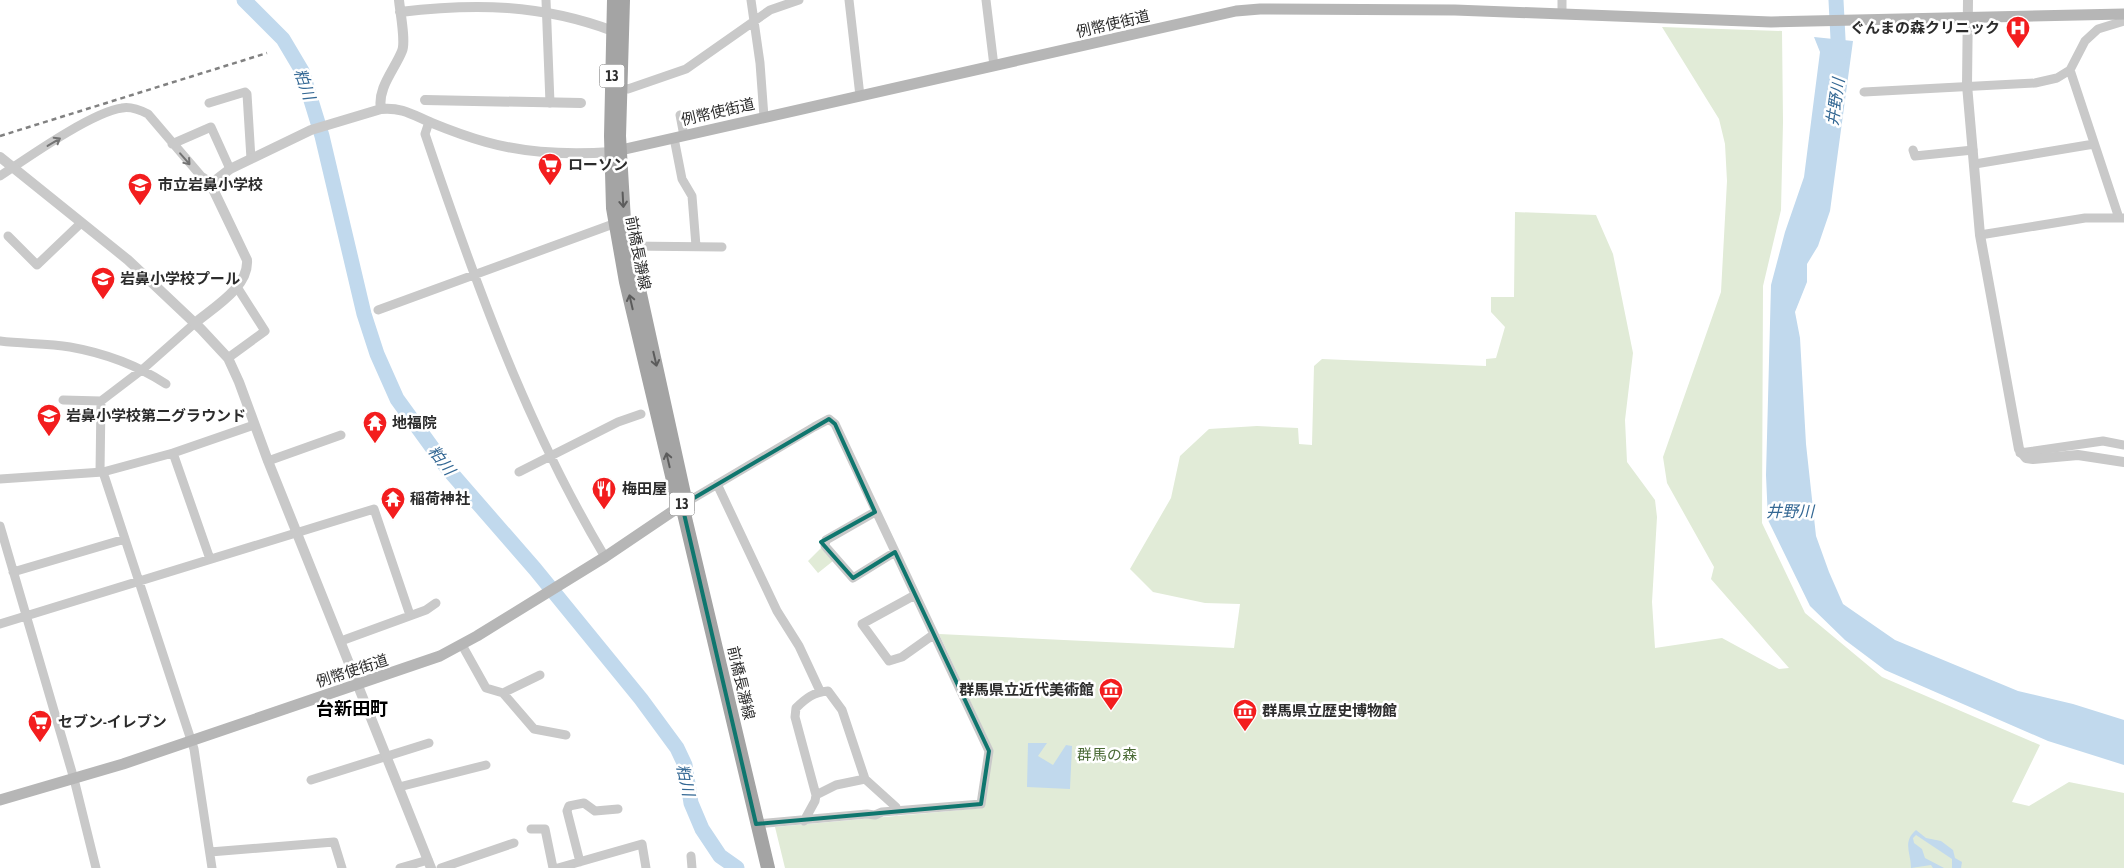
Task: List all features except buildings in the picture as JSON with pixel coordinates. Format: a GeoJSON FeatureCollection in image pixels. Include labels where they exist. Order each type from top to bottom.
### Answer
{"type":"FeatureCollection","features":[{"type":"Feature","properties":{"kind":"main road","name":"前橋長瀞線"},"geometry":{"type":"LineString","coordinates":[[614,0],[616,223],[626,282],[676,497],[682,505]]}},
{"type":"Feature","properties":{"kind":"main road","name":"前橋長瀞線"},"geometry":{"type":"LineString","coordinates":[[623,0],[621,87],[616,152],[624,221],[684,494],[682,505],[767,866]]}},
{"type":"Feature","properties":{"kind":"main road","name":"例幣使街道"},"geometry":{"type":"LineString","coordinates":[[616,152],[1260,4],[1455,5],[1562,14],[1781,22],[1968,17]]}},
{"type":"Feature","properties":{"kind":"main road"},"geometry":{"type":"LineString","coordinates":[[1968,17],[2124,14]]}},
{"type":"Feature","properties":{"kind":"main road","name":"例幣使街道"},"geometry":{"type":"LineString","coordinates":[[0,800],[74,779],[430,660],[462,645],[560,585],[682,505]]}},
{"type":"Feature","properties":{"kind":"street"},"geometry":{"type":"LineString","coordinates":[[381,109],[380,100],[395,62],[403,50],[399,0]]}},
{"type":"Feature","properties":{"kind":"street"},"geometry":{"type":"LineString","coordinates":[[546,0],[550,103]]}},
{"type":"Feature","properties":{"kind":"street"},"geometry":{"type":"LineString","coordinates":[[751,0],[752,24],[760,62],[764,117]]}},
{"type":"Feature","properties":{"kind":"street"},"geometry":{"type":"LineString","coordinates":[[621,87],[628,89],[686,70],[693,62],[752,24],[770,10],[799,0]]}},
{"type":"Feature","properties":{"kind":"street"},"geometry":{"type":"LineString","coordinates":[[849,0],[860,96]]}},
{"type":"Feature","properties":{"kind":"street"},"geometry":{"type":"LineString","coordinates":[[986,0],[994,66]]}},
{"type":"Feature","properties":{"kind":"street"},"geometry":{"type":"LineString","coordinates":[[1562,0],[1562,14]]}},
{"type":"Feature","properties":{"kind":"street"},"geometry":{"type":"LineString","coordinates":[[1968,0],[1967,85],[1980,235],[2020,453],[2026,458],[2078,455],[2124,462]]}},
{"type":"Feature","properties":{"kind":"street"},"geometry":{"type":"LineString","coordinates":[[400,12],[476,5],[546,13],[613,31]]}},
{"type":"Feature","properties":{"kind":"street"},"geometry":{"type":"LineString","coordinates":[[1864,92],[1967,85],[2035,83],[2057,78],[2070,70],[2085,41],[2098,29],[2124,21]]}},
{"type":"Feature","properties":{"kind":"street"},"geometry":{"type":"LineString","coordinates":[[1980,235],[2085,218],[2121,218],[2070,70]]}},
{"type":"Feature","properties":{"kind":"street"},"geometry":{"type":"LineString","coordinates":[[210,103],[245,92],[247,94],[251,159]]}},
{"type":"Feature","properties":{"kind":"street"},"geometry":{"type":"LineString","coordinates":[[424,100],[581,103]]}},
{"type":"Feature","properties":{"kind":"street"},"geometry":{"type":"LineString","coordinates":[[0,176],[90,120],[124,107],[138,109],[148,114],[200,176],[212,182]]}},
{"type":"Feature","properties":{"kind":"street"},"geometry":{"type":"LineString","coordinates":[[212,182],[230,169],[311,130],[381,109],[402,109],[429,122],[487,142],[526,150],[616,152]]}},
{"type":"Feature","properties":{"kind":"street"},"geometry":{"type":"LineString","coordinates":[[680,115],[679,137],[682,179],[692,196],[696,246]]}},
{"type":"Feature","properties":{"kind":"street"},"geometry":{"type":"LineString","coordinates":[[429,122],[425,134],[473,275],[518,386],[605,557]]}},
{"type":"Feature","properties":{"kind":"street"},"geometry":{"type":"LineString","coordinates":[[172,144],[211,127],[230,169]]}},
{"type":"Feature","properties":{"kind":"street"},"geometry":{"type":"LineString","coordinates":[[1974,164],[2094,144]]}},
{"type":"Feature","properties":{"kind":"street"},"geometry":{"type":"LineString","coordinates":[[1913,150],[1915,156],[1973,150]]}},
{"type":"Feature","properties":{"kind":"street"},"geometry":{"type":"LineString","coordinates":[[0,157],[128,260],[195,323],[228,358],[430,864],[400,868]]}},
{"type":"Feature","properties":{"kind":"street"},"geometry":{"type":"LineString","coordinates":[[63,400],[101,401],[143,369],[242,281],[247,268],[246,260],[213,189],[212,182]]}},
{"type":"Feature","properties":{"kind":"street"},"geometry":{"type":"LineString","coordinates":[[8,236],[37,265],[81,223]]}},
{"type":"Feature","properties":{"kind":"street"},"geometry":{"type":"LineString","coordinates":[[378,310],[616,223]]}},
{"type":"Feature","properties":{"kind":"street"},"geometry":{"type":"LineString","coordinates":[[629,246],[722,247]]}},
{"type":"Feature","properties":{"kind":"street"},"geometry":{"type":"LineString","coordinates":[[228,358],[264,331],[237,287]]}},
{"type":"Feature","properties":{"kind":"street"},"geometry":{"type":"LineString","coordinates":[[0,341],[68,346],[103,355],[143,369],[166,384]]}},
{"type":"Feature","properties":{"kind":"street"},"geometry":{"type":"LineString","coordinates":[[101,401],[102,472],[192,740],[212,868]]}},
{"type":"Feature","properties":{"kind":"street"},"geometry":{"type":"LineString","coordinates":[[519,472],[618,422],[641,414]]}},
{"type":"Feature","properties":{"kind":"street"},"geometry":{"type":"LineString","coordinates":[[682,505],[830,420],[835,424],[989,751],[981,804],[756,824]]}},
{"type":"Feature","properties":{"kind":"street"},"geometry":{"type":"LineString","coordinates":[[0,479],[102,472],[173,454],[254,425]]}},
{"type":"Feature","properties":{"kind":"street"},"geometry":{"type":"LineString","coordinates":[[268,460],[341,436]]}},
{"type":"Feature","properties":{"kind":"street"},"geometry":{"type":"LineString","coordinates":[[2020,453],[2104,441],[2124,445]]}},
{"type":"Feature","properties":{"kind":"street"},"geometry":{"type":"LineString","coordinates":[[173,454],[210,559]]}},
{"type":"Feature","properties":{"kind":"street"},"geometry":{"type":"LineString","coordinates":[[717,484],[777,611],[799,646],[820,691]]}},
{"type":"Feature","properties":{"kind":"street"},"geometry":{"type":"LineString","coordinates":[[0,624],[374,509],[410,615]]}},
{"type":"Feature","properties":{"kind":"street"},"geometry":{"type":"LineString","coordinates":[[875,512],[826,540],[825,546],[853,578],[895,552]]}},
{"type":"Feature","properties":{"kind":"street"},"geometry":{"type":"LineString","coordinates":[[0,526],[74,779],[96,868]]}},
{"type":"Feature","properties":{"kind":"street"},"geometry":{"type":"LineString","coordinates":[[13,572],[125,539]]}},
{"type":"Feature","properties":{"kind":"street"},"geometry":{"type":"LineString","coordinates":[[915,595],[862,624],[889,661],[902,657],[933,635]]}},
{"type":"Feature","properties":{"kind":"street"},"geometry":{"type":"LineString","coordinates":[[341,641],[436,603]]}},
{"type":"Feature","properties":{"kind":"street"},"geometry":{"type":"LineString","coordinates":[[462,645],[486,688],[503,693],[534,729],[566,735]]}},
{"type":"Feature","properties":{"kind":"street"},"geometry":{"type":"LineString","coordinates":[[503,693],[540,675]]}},
{"type":"Feature","properties":{"kind":"street"},"geometry":{"type":"LineString","coordinates":[[804,821],[815,801],[816,795],[795,717],[796,708],[807,697],[820,691],[828,690],[842,710],[866,779],[896,807],[897,812]]}},
{"type":"Feature","properties":{"kind":"street"},"geometry":{"type":"LineString","coordinates":[[311,780],[429,743]]}},
{"type":"Feature","properties":{"kind":"street"},"geometry":{"type":"LineString","coordinates":[[399,786],[486,765]]}},
{"type":"Feature","properties":{"kind":"street"},"geometry":{"type":"LineString","coordinates":[[816,795],[836,785],[866,779]]}},
{"type":"Feature","properties":{"kind":"street"},"geometry":{"type":"LineString","coordinates":[[580,862],[567,811],[569,806],[584,803],[595,811],[618,809]]}},
{"type":"Feature","properties":{"kind":"street"},"geometry":{"type":"LineString","coordinates":[[531,829],[545,829],[553,868]]}},
{"type":"Feature","properties":{"kind":"street"},"geometry":{"type":"LineString","coordinates":[[210,852],[334,842],[342,868]]}},
{"type":"Feature","properties":{"kind":"street"},"geometry":{"type":"LineString","coordinates":[[441,868],[514,843]]}},
{"type":"Feature","properties":{"kind":"street"},"geometry":{"type":"LineString","coordinates":[[558,868],[642,844],[646,868]]}},
{"type":"Feature","properties":{"kind":"street"},"geometry":{"type":"LineString","coordinates":[[691,856],[692,868]]}},
{"type":"Feature","properties":{"kind":"highlighted area"},"geometry":{"type":"Polygon","coordinates":[[[829,419],[835,424],[875,512],[821,542],[853,578],[895,552],[989,751],[981,804],[756,824],[682,505],[829,419]]]}},
{"type":"Feature","properties":{"kind":"green space","name":"群馬の森"},"geometry":{"type":"Polygon","coordinates":[[[1662,27],[1782,31],[1783,122],[1781,210],[1763,286],[1762,523],[1805,613],[1882,677],[2040,745],[2012,802],[2029,806],[2069,782],[2124,793],[2124,868],[785,868],[775,827],[983,808],[993,750],[939,634],[1234,648],[1240,604],[1205,603],[1153,592],[1130,569],[1171,498],[1180,456],[1209,429],[1257,426],[1298,428],[1299,444],[1312,445],[1314,366],[1322,359],[1486,366],[1486,359],[1496,358],[1505,327],[1491,312],[1491,297],[1514,297],[1515,212],[1596,215],[1613,254],[1633,353],[1625,420],[1627,462],[1655,500],[1657,517],[1652,602],[1655,648],[1722,638],[1779,669],[1789,668],[1711,579],[1714,567],[1667,483],[1663,457],[1721,292],[1727,181],[1725,144],[1719,119],[1662,27]]]}},
{"type":"Feature","properties":{"kind":"green space"},"geometry":{"type":"Polygon","coordinates":[[[821,548],[833,561],[818,573],[808,561],[821,548]]]}},
{"type":"Feature","properties":{"kind":"water","name":"井野川"},"geometry":{"type":"Polygon","coordinates":[[[1814,37],[1853,41],[1830,211],[1818,246],[1807,264],[1807,282],[1795,312],[1800,338],[1806,444],[1816,536],[1829,572],[1843,604],[1895,640],[2018,691],[2073,704],[2124,720],[2124,765],[2048,741],[1885,670],[1845,640],[1810,606],[1768,520],[1766,475],[1771,285],[1785,232],[1804,177],[1820,52],[1814,37]]]}},
{"type":"Feature","properties":{"kind":"water"},"geometry":{"type":"Polygon","coordinates":[[[1028,743],[1047,743],[1038,756],[1053,765],[1066,745],[1072,746],[1070,789],[1027,787],[1028,743]]]}},
{"type":"Feature","properties":{"kind":"water"},"geometry":{"type":"Polygon","coordinates":[[[1916,830],[1926,838],[1941,841],[1953,850],[1955,858],[1962,862],[1961,868],[1952,868],[1952,859],[1916,835],[1913,838],[1914,843],[1922,849],[1925,858],[1944,868],[1933,868],[1931,865],[1911,868],[1908,843],[1916,830]]]}},
{"type":"Feature","properties":{"kind":"waterway","name":"粕川"},"geometry":{"type":"LineString","coordinates":[[244,0],[283,39],[302,71],[322,136],[364,314],[377,354],[397,399],[447,468],[535,569],[641,699],[677,748],[685,765],[691,803],[702,829],[720,856],[737,868]]}},
{"type":"Feature","properties":{"kind":"waterway","name":"井野川"},"geometry":{"type":"LineString","coordinates":[[1836,0],[1839,58]]}},
{"type":"Feature","properties":{"kind":"railway"},"geometry":{"type":"LineString","coordinates":[[0,136],[267,53]]}},
{"type":"Feature","properties":{"kind":"place","name":"ぐんまの森クリニック"},"geometry":{"type":"Point","coordinates":[2018,49]}},
{"type":"Feature","properties":{"kind":"place","name":"ローソン"},"geometry":{"type":"Point","coordinates":[550,186]}},
{"type":"Feature","properties":{"kind":"place","name":"市立岩鼻小学校"},"geometry":{"type":"Point","coordinates":[140,206]}},
{"type":"Feature","properties":{"kind":"place","name":"岩鼻小学校プール"},"geometry":{"type":"Point","coordinates":[103,300]}},
{"type":"Feature","properties":{"kind":"place","name":"岩鼻小学校第二グラウンド"},"geometry":{"type":"Point","coordinates":[49,437]}},
{"type":"Feature","properties":{"kind":"place","name":"地福院"},"geometry":{"type":"Point","coordinates":[375,444]}},
{"type":"Feature","properties":{"kind":"place","name":"梅田屋"},"geometry":{"type":"Point","coordinates":[604,510]}},
{"type":"Feature","properties":{"kind":"place","name":"稲荷神社"},"geometry":{"type":"Point","coordinates":[393,520]}},
{"type":"Feature","properties":{"kind":"place","name":"群馬県立近代美術館"},"geometry":{"type":"Point","coordinates":[1111,711]}},
{"type":"Feature","properties":{"kind":"place","name":"群馬県立歴史博物館"},"geometry":{"type":"Point","coordinates":[1245,732]}},
{"type":"Feature","properties":{"kind":"place","name":"セブン-イレブン"},"geometry":{"type":"Point","coordinates":[40,743]}},
{"type":"Feature","properties":{"kind":"district","name":"台新田町"},"geometry":{"type":"Point","coordinates":[352,709]}}]}
